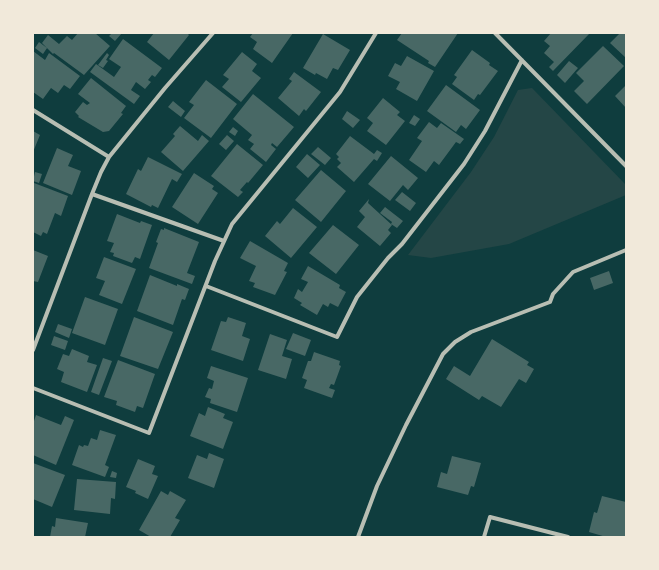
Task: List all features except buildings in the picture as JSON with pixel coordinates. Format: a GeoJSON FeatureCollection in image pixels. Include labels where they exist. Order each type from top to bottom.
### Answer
{"type":"FeatureCollection","features":[{"type":"Feature","properties":{"kind":"street"},"geometry":{"type":"LineString","coordinates":[[33,350],[92,194],[109,157],[212,33]]}},
{"type":"Feature","properties":{"kind":"street"},"geometry":{"type":"LineString","coordinates":[[33,388],[150,433],[206,286],[232,224],[340,92],[376,33]]}},
{"type":"Feature","properties":{"kind":"street"},"geometry":{"type":"LineString","coordinates":[[495,33],[626,166]]}},
{"type":"Feature","properties":{"kind":"street"},"geometry":{"type":"LineString","coordinates":[[206,286],[337,337],[357,297],[464,164],[485,131],[522,60]]}},
{"type":"Feature","properties":{"kind":"street"},"geometry":{"type":"LineString","coordinates":[[33,110],[109,157]]}},
{"type":"Feature","properties":{"kind":"street"},"geometry":{"type":"LineString","coordinates":[[92,194],[224,241]]}},
{"type":"Feature","properties":{"kind":"street"},"geometry":{"type":"LineString","coordinates":[[358,537],[377,486],[406,425],[443,354],[455,342],[471,332],[550,302],[553,294],[573,272],[626,250]]}},
{"type":"Feature","properties":{"kind":"street"},"geometry":{"type":"LineString","coordinates":[[484,537],[490,517],[568,537]]}},
{"type":"Feature","properties":{"kind":"shaded area"},"geometry":{"type":"Polygon","coordinates":[[[532,88],[626,185],[626,195],[509,244],[431,258],[408,255],[471,172],[494,137],[518,90],[532,88]]]}}]}
